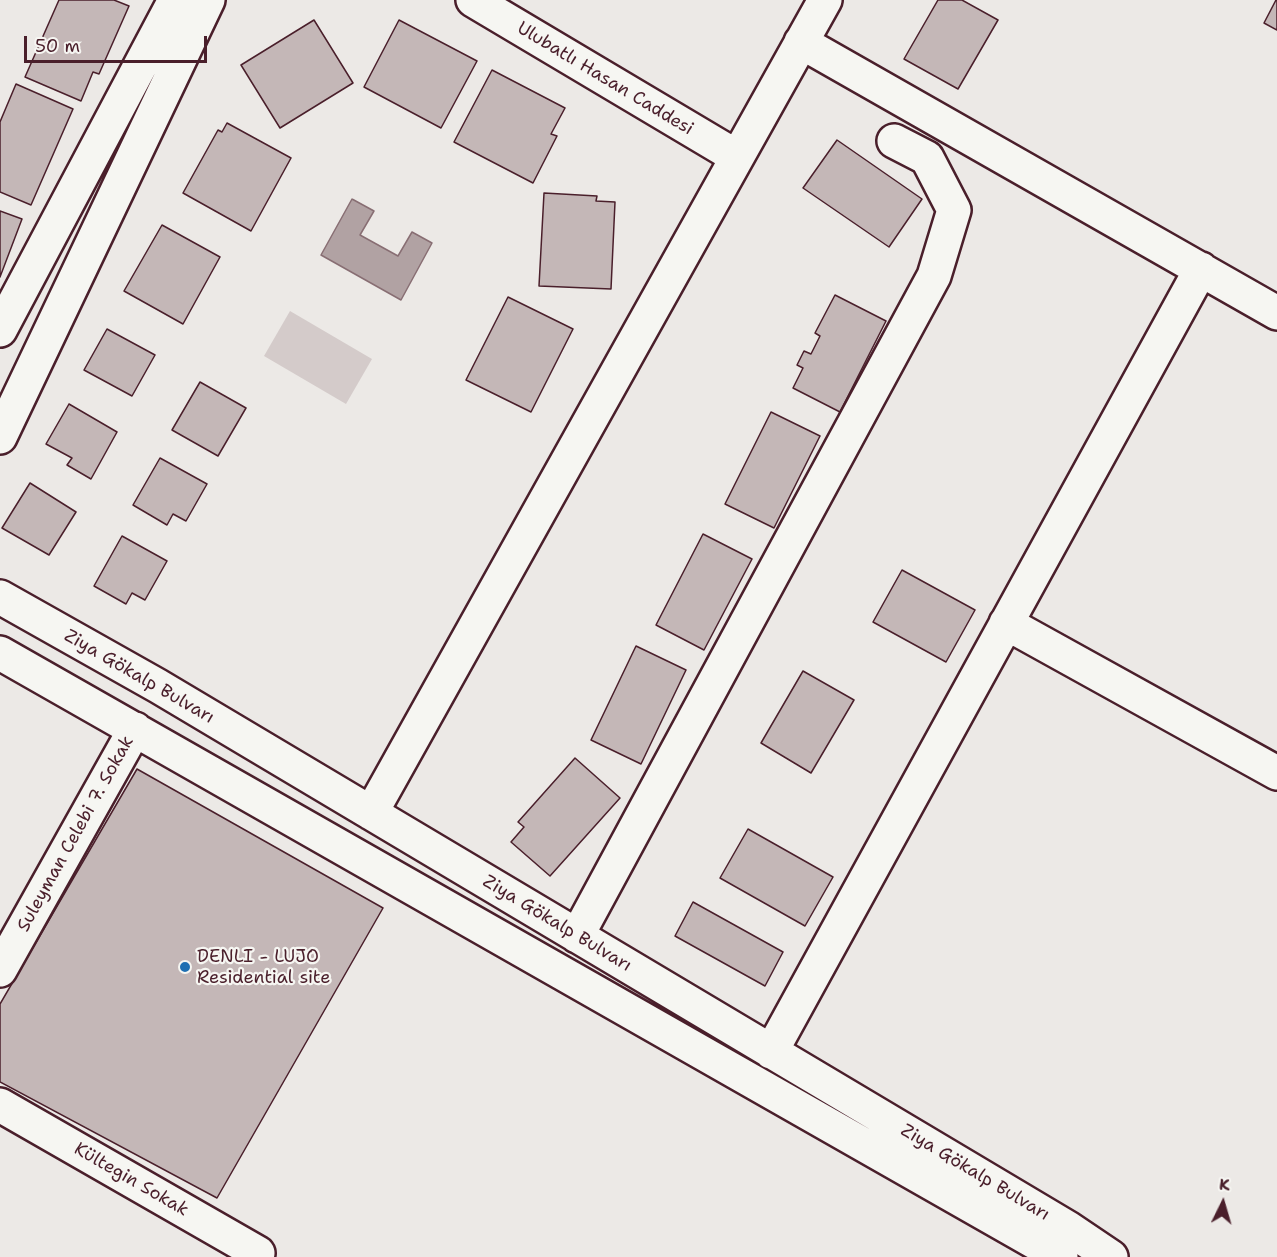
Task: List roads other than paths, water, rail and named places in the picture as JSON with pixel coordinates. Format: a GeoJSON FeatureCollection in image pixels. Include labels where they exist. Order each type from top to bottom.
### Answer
{"type":"FeatureCollection","features":[{"type":"Feature","properties":{"kind":"street"},"geometry":{"type":"LineString","coordinates":[[0,330],[175,0]]}},
{"type":"Feature","properties":{"kind":"street"},"geometry":{"type":"LineString","coordinates":[[0,437],[208,0]]}},
{"type":"Feature","properties":{"kind":"street","name":"Ulubatlı Hasan Caddesi"},"geometry":{"type":"LineString","coordinates":[[473,0],[737,157]]}},
{"type":"Feature","properties":{"kind":"street"},"geometry":{"type":"LineString","coordinates":[[371,813],[825,0]]}},
{"type":"Feature","properties":{"kind":"street"},"geometry":{"type":"LineString","coordinates":[[801,42],[1277,313]]}},
{"type":"Feature","properties":{"kind":"street"},"geometry":{"type":"LineString","coordinates":[[577,936],[934,276],[954,210],[927,158],[894,141]]}},
{"type":"Feature","properties":{"kind":"street"},"geometry":{"type":"LineString","coordinates":[[771,1052],[1201,269]]}},
{"type":"Feature","properties":{"kind":"street","name":"Ziya Gökalp Bulvarı"},"geometry":{"type":"LineString","coordinates":[[0,597],[158,686],[1068,1228],[1111,1257]]}},
{"type":"Feature","properties":{"kind":"street"},"geometry":{"type":"LineString","coordinates":[[1006,623],[1277,773]]}},
{"type":"Feature","properties":{"kind":"street","name":"Ziya Gökalp Bulvarı"},"geometry":{"type":"LineString","coordinates":[[0,652],[1061,1257]]}},
{"type":"Feature","properties":{"kind":"street","name":"Suleyman Celebi 7. Sokak"},"geometry":{"type":"LineString","coordinates":[[0,970],[135,729]]}},
{"type":"Feature","properties":{"kind":"street","name":"Kültegin Sokak"},"geometry":{"type":"LineString","coordinates":[[0,1105],[258,1253],[255,1257]]}},
{"type":"Feature","properties":{"kind":"place","name":"DENLI - LUJO Residential site"},"geometry":{"type":"Point","coordinates":[185,967]}}]}
